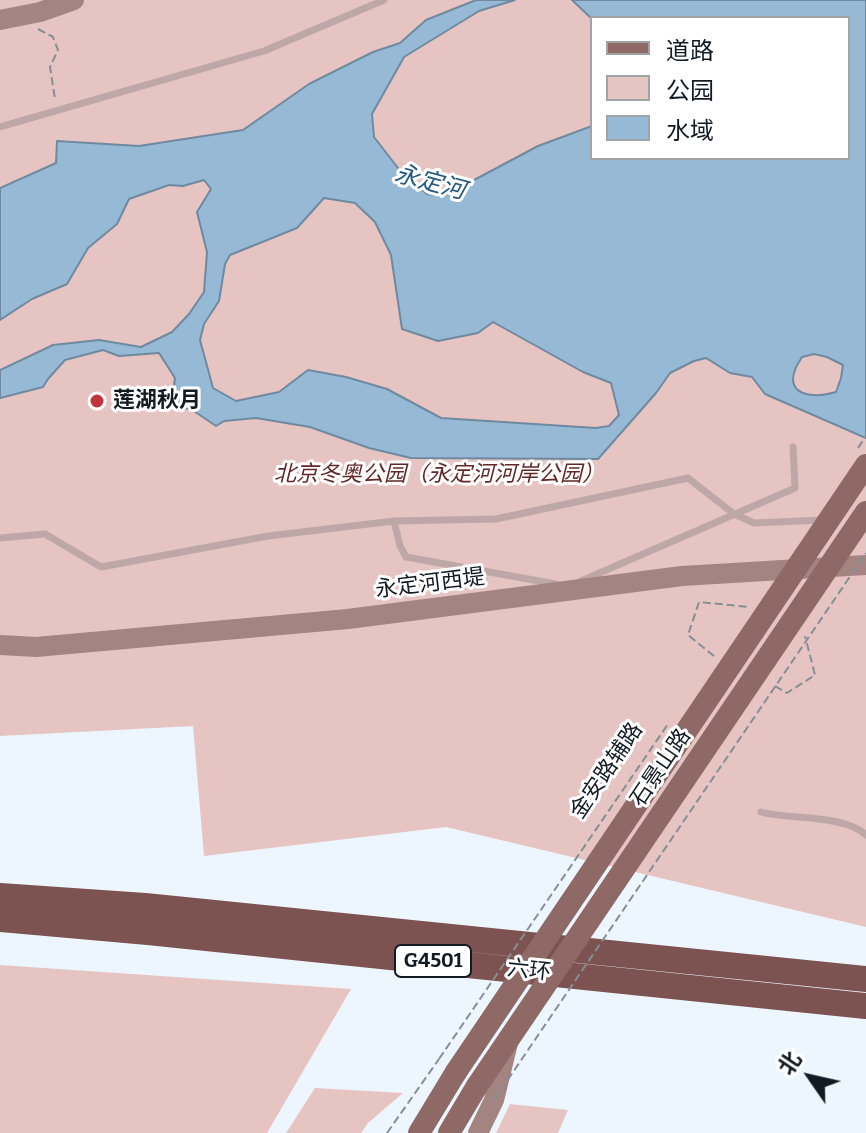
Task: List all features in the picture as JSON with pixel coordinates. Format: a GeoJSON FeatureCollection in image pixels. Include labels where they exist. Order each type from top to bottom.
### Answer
{"type":"FeatureCollection","features":[{"type":"Feature","properties":{"kind":"highway","name":"六环"},"geometry":{"type":"LineString","coordinates":[[0,896],[176,909],[866,979]]}},
{"type":"Feature","properties":{"kind":"highway","name":"六环"},"geometry":{"type":"LineString","coordinates":[[0,919],[866,1006]]}},
{"type":"Feature","properties":{"kind":"main road","name":"石景山路"},"geometry":{"type":"LineString","coordinates":[[419,1133],[448,1065],[862,457]]}},
{"type":"Feature","properties":{"kind":"main road","name":"石景山路"},"geometry":{"type":"LineString","coordinates":[[449,1133],[486,1093],[509,1039],[861,516]]}},
{"type":"Feature","properties":{"kind":"street"},"geometry":{"type":"LineString","coordinates":[[9,19],[74,0]]}},
{"type":"Feature","properties":{"kind":"street","name":"永定河西堤"},"geometry":{"type":"LineString","coordinates":[[0,645],[36,647],[348,619],[569,588],[682,576],[866,565]]}},
{"type":"Feature","properties":{"kind":"street"},"geometry":{"type":"LineString","coordinates":[[478,1133],[486,1093]]}},
{"type":"Feature","properties":{"kind":"lane"},"geometry":{"type":"LineString","coordinates":[[0,127],[264,51],[384,0]]}},
{"type":"Feature","properties":{"kind":"lane"},"geometry":{"type":"LineString","coordinates":[[394,521],[406,557],[569,588],[795,488],[793,447]]}},
{"type":"Feature","properties":{"kind":"lane"},"geometry":{"type":"LineString","coordinates":[[0,538],[45,534],[101,567],[268,536],[394,521],[496,519],[688,478],[734,514],[754,523],[838,519]]}},
{"type":"Feature","properties":{"kind":"lane"},"geometry":{"type":"LineString","coordinates":[[761,812],[819,819],[864,831]]}},
{"type":"Feature","properties":{"kind":"path"},"geometry":{"type":"LineString","coordinates":[[9,19],[53,37],[58,50],[50,67],[58,112]]}},
{"type":"Feature","properties":{"kind":"path"},"geometry":{"type":"LineString","coordinates":[[862,457],[866,436]]}},
{"type":"Feature","properties":{"kind":"path"},"geometry":{"type":"LineString","coordinates":[[486,1093],[866,553]]}},
{"type":"Feature","properties":{"kind":"path"},"geometry":{"type":"LineString","coordinates":[[715,657],[688,635],[699,602],[758,608]]}},
{"type":"Feature","properties":{"kind":"path"},"geometry":{"type":"LineString","coordinates":[[741,618],[750,605]]}},
{"type":"Feature","properties":{"kind":"path","name":"金安路辅路"},"geometry":{"type":"LineString","coordinates":[[387,1133],[448,1065],[670,722]]}},
{"type":"Feature","properties":{"kind":"green space","name":"北京冬奥公园（永定河河岸公园）"},"geometry":{"type":"Polygon","coordinates":[[[0,0],[866,0],[866,927],[446,827],[204,856],[193,726],[0,736],[0,0]]]}},
{"type":"Feature","properties":{"kind":"green space"},"geometry":{"type":"Polygon","coordinates":[[[0,965],[351,989],[267,1133],[0,1133],[0,965]]]}},
{"type":"Feature","properties":{"kind":"green space"},"geometry":{"type":"Polygon","coordinates":[[[315,1088],[403,1093],[368,1123],[361,1133],[286,1133],[315,1088]]]}},
{"type":"Feature","properties":{"kind":"green space"},"geometry":{"type":"Polygon","coordinates":[[[510,1104],[568,1110],[558,1133],[496,1133],[510,1104]]]}},
{"type":"Feature","properties":{"kind":"water"},"geometry":{"type":"Polygon","coordinates":[[[476,0],[515,0],[479,11],[404,57],[372,114],[374,137],[398,168],[427,194],[444,196],[538,146],[590,127],[590,160],[850,160],[850,16],[590,17],[572,0],[866,0],[866,438],[765,394],[752,377],[730,373],[706,358],[670,373],[598,459],[411,458],[369,448],[310,427],[256,418],[224,421],[216,426],[191,409],[171,407],[175,378],[159,353],[119,356],[103,350],[65,360],[43,387],[0,398],[0,370],[53,345],[99,340],[141,347],[172,332],[204,292],[207,252],[197,212],[211,189],[204,180],[183,186],[169,185],[129,199],[117,224],[88,248],[67,284],[32,299],[0,320],[0,188],[56,163],[57,141],[139,146],[243,130],[309,84],[373,52],[400,43],[426,20],[476,0]],[[324,198],[297,228],[230,255],[225,264],[219,301],[204,324],[200,340],[213,388],[236,401],[279,392],[308,370],[387,389],[441,418],[596,428],[609,426],[619,415],[611,383],[583,372],[493,322],[478,333],[438,341],[402,329],[391,255],[375,222],[355,203],[324,198]],[[814,354],[802,357],[793,378],[799,391],[814,395],[836,392],[843,365],[814,354]]]}},
{"type":"Feature","properties":{"kind":"place","name":"莲湖秋月"},"geometry":{"type":"Point","coordinates":[97,401]}},
{"type":"Feature","properties":{"kind":"water label","name":"永定河"},"geometry":{"type":"Point","coordinates":[430,183]}}]}
